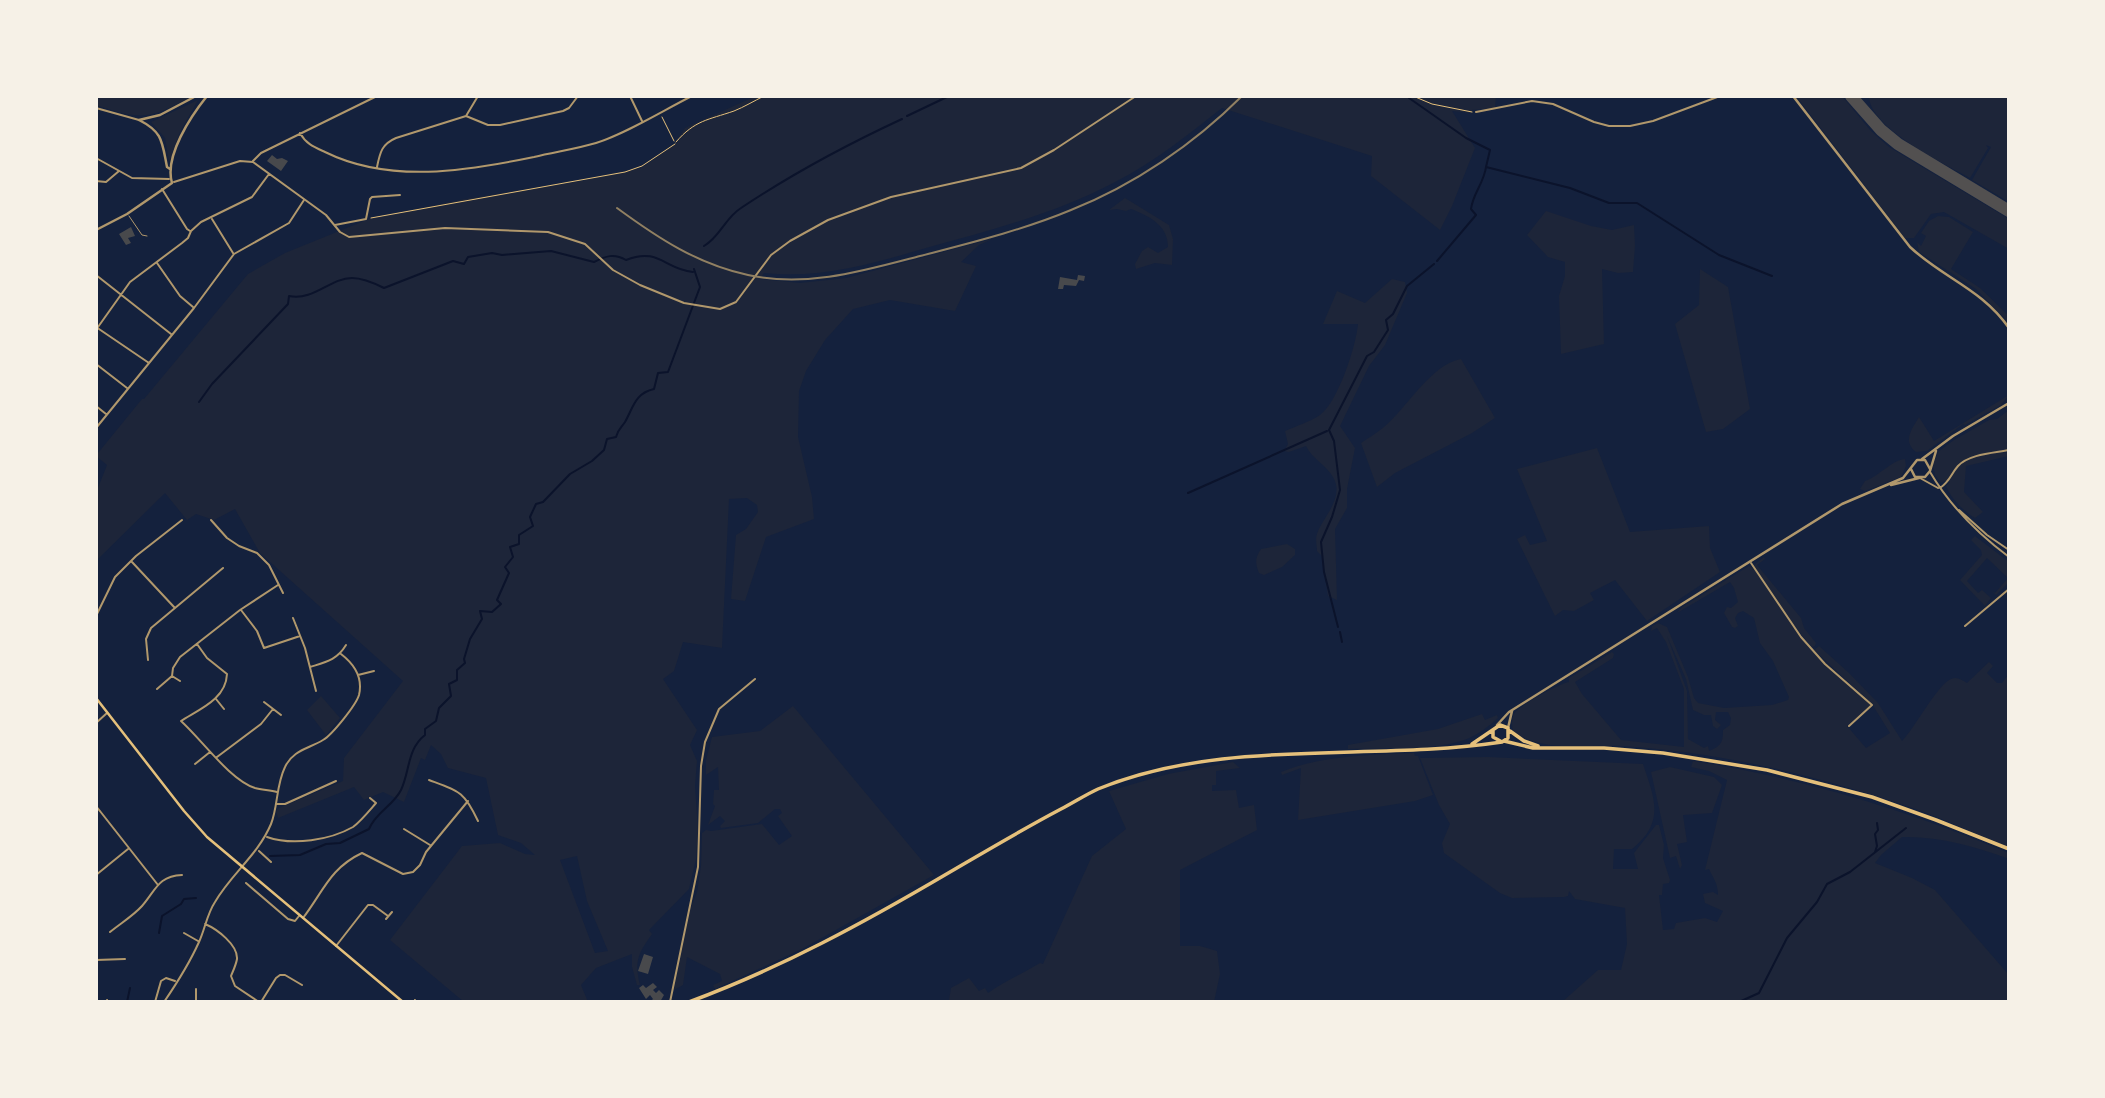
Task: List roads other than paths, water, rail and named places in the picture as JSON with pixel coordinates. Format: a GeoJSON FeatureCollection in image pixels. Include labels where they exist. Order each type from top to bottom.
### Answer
{"type":"FeatureCollection","features":[{"type":"Feature","properties":{"kind":"main road"},"geometry":{"type":"LineString","coordinates":[[96,698],[191,820],[243,868],[403,1002]]}},
{"type":"Feature","properties":{"kind":"main road"},"geometry":{"type":"LineString","coordinates":[[1470,745],[1497,725],[1504,725],[1524,741],[1538,746]]}},
{"type":"Feature","properties":{"kind":"main road"},"geometry":{"type":"LineString","coordinates":[[689,1002],[828,942],[1098,790],[1169,767],[1245,757],[1470,745],[1503,741],[1508,738],[1508,729]]}},
{"type":"Feature","properties":{"kind":"main road"},"geometry":{"type":"LineString","coordinates":[[1493,730],[1493,737],[1527,747],[1663,753],[1791,775],[1899,806],[2009,849]]}},
{"type":"Feature","properties":{"kind":"street"},"geometry":{"type":"LineString","coordinates":[[139,120],[160,115],[196,96]]}},
{"type":"Feature","properties":{"kind":"street"},"geometry":{"type":"LineString","coordinates":[[96,230],[127,214],[171,181],[171,170],[186,126],[207,96]]}},
{"type":"Feature","properties":{"kind":"street"},"geometry":{"type":"LineString","coordinates":[[253,162],[261,153],[377,96]]}},
{"type":"Feature","properties":{"kind":"street"},"geometry":{"type":"LineString","coordinates":[[466,116],[478,96]]}},
{"type":"Feature","properties":{"kind":"street"},"geometry":{"type":"LineString","coordinates":[[377,169],[382,148],[387,141],[466,116],[488,125],[500,125],[563,111],[569,108],[578,96]]}},
{"type":"Feature","properties":{"kind":"street"},"geometry":{"type":"LineString","coordinates":[[631,96],[642,121]]}},
{"type":"Feature","properties":{"kind":"street"},"geometry":{"type":"LineString","coordinates":[[300,133],[307,143],[332,155],[377,169],[433,172],[474,168],[598,142],[692,96]]}},
{"type":"Feature","properties":{"kind":"street"},"geometry":{"type":"LineString","coordinates":[[96,158],[132,178],[171,181],[233,163],[253,162],[326,215],[343,235],[355,238],[445,228],[548,232],[585,244],[622,276],[695,306],[720,309],[736,302],[771,256],[790,241],[828,220],[914,191],[1021,168],[1054,150],[1136,96]]}},
{"type":"Feature","properties":{"kind":"street"},"geometry":{"type":"LineString","coordinates":[[1476,112],[1532,101],[1553,104],[1602,124],[1630,126],[1653,121],[1720,96]]}},
{"type":"Feature","properties":{"kind":"street"},"geometry":{"type":"LineString","coordinates":[[1793,96],[1905,242],[1929,263],[1983,298],[2009,328]]}},
{"type":"Feature","properties":{"kind":"street"},"geometry":{"type":"LineString","coordinates":[[96,108],[139,120],[152,127],[162,139],[167,167],[171,170]]}},
{"type":"Feature","properties":{"kind":"street"},"geometry":{"type":"LineString","coordinates":[[96,181],[106,182],[119,171]]}},
{"type":"Feature","properties":{"kind":"street"},"geometry":{"type":"LineString","coordinates":[[149,363],[97,327],[130,282],[211,217],[252,197],[270,173]]}},
{"type":"Feature","properties":{"kind":"street"},"geometry":{"type":"LineString","coordinates":[[162,189],[187,229],[191,231]]}},
{"type":"Feature","properties":{"kind":"street"},"geometry":{"type":"LineString","coordinates":[[335,225],[366,219],[372,197],[400,195]]}},
{"type":"Feature","properties":{"kind":"street"},"geometry":{"type":"LineString","coordinates":[[96,428],[194,308],[234,254],[289,223],[304,199]]}},
{"type":"Feature","properties":{"kind":"street"},"geometry":{"type":"LineString","coordinates":[[211,217],[234,254]]}},
{"type":"Feature","properties":{"kind":"street"},"geometry":{"type":"LineString","coordinates":[[156,262],[180,296],[194,308]]}},
{"type":"Feature","properties":{"kind":"street"},"geometry":{"type":"LineString","coordinates":[[96,275],[172,335]]}},
{"type":"Feature","properties":{"kind":"street"},"geometry":{"type":"LineString","coordinates":[[96,364],[128,389]]}},
{"type":"Feature","properties":{"kind":"street"},"geometry":{"type":"LineString","coordinates":[[1891,485],[1906,475],[1914,461],[1936,451],[1953,436],[2008,403]]}},
{"type":"Feature","properties":{"kind":"street"},"geometry":{"type":"LineString","coordinates":[[96,407],[107,415]]}},
{"type":"Feature","properties":{"kind":"street"},"geometry":{"type":"LineString","coordinates":[[1939,488],[1951,480],[1956,468],[1965,461],[2009,450]]}},
{"type":"Feature","properties":{"kind":"street"},"geometry":{"type":"LineString","coordinates":[[1497,725],[1505,715],[1842,504],[1891,485],[1927,475],[1936,451]]}},
{"type":"Feature","properties":{"kind":"street"},"geometry":{"type":"LineString","coordinates":[[1922,459],[1927,462],[1939,488],[1958,510],[1981,535],[2009,557]]}},
{"type":"Feature","properties":{"kind":"street"},"geometry":{"type":"LineString","coordinates":[[1911,469],[1914,476],[1939,488]]}},
{"type":"Feature","properties":{"kind":"street"},"geometry":{"type":"LineString","coordinates":[[1958,510],[2009,550]]}},
{"type":"Feature","properties":{"kind":"street"},"geometry":{"type":"LineString","coordinates":[[96,617],[111,583],[131,561],[182,520]]}},
{"type":"Feature","properties":{"kind":"street"},"geometry":{"type":"LineString","coordinates":[[211,520],[227,538],[257,553],[269,565],[283,593]]}},
{"type":"Feature","properties":{"kind":"street"},"geometry":{"type":"LineString","coordinates":[[131,561],[174,608]]}},
{"type":"Feature","properties":{"kind":"street"},"geometry":{"type":"LineString","coordinates":[[1750,562],[1801,637],[1825,663],[1872,705],[1849,726]]}},
{"type":"Feature","properties":{"kind":"street"},"geometry":{"type":"LineString","coordinates":[[148,660],[148,632],[223,568]]}},
{"type":"Feature","properties":{"kind":"street"},"geometry":{"type":"LineString","coordinates":[[173,676],[173,668],[180,657],[240,610],[278,585]]}},
{"type":"Feature","properties":{"kind":"street"},"geometry":{"type":"LineString","coordinates":[[1965,626],[2009,589]]}},
{"type":"Feature","properties":{"kind":"street"},"geometry":{"type":"LineString","coordinates":[[240,610],[257,631],[264,648],[300,636]]}},
{"type":"Feature","properties":{"kind":"street"},"geometry":{"type":"LineString","coordinates":[[293,618],[316,691]]}},
{"type":"Feature","properties":{"kind":"street"},"geometry":{"type":"LineString","coordinates":[[197,644],[207,658],[228,674],[225,690],[181,722],[200,738],[227,770],[250,785],[278,792]]}},
{"type":"Feature","properties":{"kind":"street"},"geometry":{"type":"LineString","coordinates":[[309,667],[334,659],[346,645]]}},
{"type":"Feature","properties":{"kind":"street"},"geometry":{"type":"LineString","coordinates":[[164,1002],[199,942],[215,900],[243,868],[265,836],[285,767],[293,756],[307,746],[324,740],[355,705],[360,683],[351,662],[341,654]]}},
{"type":"Feature","properties":{"kind":"street"},"geometry":{"type":"LineString","coordinates":[[358,676],[373,671]]}},
{"type":"Feature","properties":{"kind":"street"},"geometry":{"type":"LineString","coordinates":[[173,676],[180,681]]}},
{"type":"Feature","properties":{"kind":"street"},"geometry":{"type":"LineString","coordinates":[[157,688],[173,676]]}},
{"type":"Feature","properties":{"kind":"street"},"geometry":{"type":"LineString","coordinates":[[670,1002],[698,867],[701,766],[705,742],[719,709],[755,679]]}},
{"type":"Feature","properties":{"kind":"street"},"geometry":{"type":"LineString","coordinates":[[216,699],[224,709]]}},
{"type":"Feature","properties":{"kind":"street"},"geometry":{"type":"LineString","coordinates":[[264,702],[281,715]]}},
{"type":"Feature","properties":{"kind":"street"},"geometry":{"type":"LineString","coordinates":[[217,758],[261,724],[273,709]]}},
{"type":"Feature","properties":{"kind":"street"},"geometry":{"type":"LineString","coordinates":[[1508,729],[1512,711]]}},
{"type":"Feature","properties":{"kind":"street"},"geometry":{"type":"LineString","coordinates":[[96,723],[107,712]]}},
{"type":"Feature","properties":{"kind":"street"},"geometry":{"type":"LineString","coordinates":[[195,764],[211,752]]}},
{"type":"Feature","properties":{"kind":"street"},"geometry":{"type":"LineString","coordinates":[[429,780],[458,791],[468,801],[478,821]]}},
{"type":"Feature","properties":{"kind":"street"},"geometry":{"type":"LineString","coordinates":[[276,804],[285,804],[336,781]]}},
{"type":"Feature","properties":{"kind":"street"},"geometry":{"type":"LineString","coordinates":[[265,836],[300,842],[337,834],[355,825],[376,803],[370,799]]}},
{"type":"Feature","properties":{"kind":"street"},"geometry":{"type":"LineString","coordinates":[[246,883],[288,919],[295,921],[301,917],[322,886],[347,860],[362,853],[403,874],[413,872],[468,801]]}},
{"type":"Feature","properties":{"kind":"street"},"geometry":{"type":"LineString","coordinates":[[96,806],[158,885]]}},
{"type":"Feature","properties":{"kind":"street"},"geometry":{"type":"LineString","coordinates":[[404,829],[431,846]]}},
{"type":"Feature","properties":{"kind":"street"},"geometry":{"type":"LineString","coordinates":[[96,875],[129,848]]}},
{"type":"Feature","properties":{"kind":"street"},"geometry":{"type":"LineString","coordinates":[[257,850],[271,862]]}},
{"type":"Feature","properties":{"kind":"street"},"geometry":{"type":"LineString","coordinates":[[110,932],[141,907],[158,885],[169,876],[181,875]]}},
{"type":"Feature","properties":{"kind":"street"},"geometry":{"type":"LineString","coordinates":[[336,946],[368,905],[373,905],[387,917],[391,912]]}},
{"type":"Feature","properties":{"kind":"street"},"geometry":{"type":"LineString","coordinates":[[205,924],[217,930],[235,950],[237,962],[231,976],[235,986],[260,1002],[280,975],[302,985]]}},
{"type":"Feature","properties":{"kind":"street"},"geometry":{"type":"LineString","coordinates":[[184,933],[199,942]]}},
{"type":"Feature","properties":{"kind":"street"},"geometry":{"type":"LineString","coordinates":[[96,960],[125,959]]}},
{"type":"Feature","properties":{"kind":"street"},"geometry":{"type":"LineString","coordinates":[[155,1002],[163,979],[169,978],[177,982]]}},
{"type":"Feature","properties":{"kind":"street"},"geometry":{"type":"LineString","coordinates":[[196,989],[196,1002]]}},
{"type":"Feature","properties":{"kind":"lane"},"geometry":{"type":"LineString","coordinates":[[127,214],[142,235],[147,236]]}},
{"type":"Feature","properties":{"kind":"waterway"},"geometry":{"type":"LineString","coordinates":[[907,116],[949,96]]}},
{"type":"Feature","properties":{"kind":"waterway"},"geometry":{"type":"LineString","coordinates":[[1409,98],[1466,138],[1490,150],[1486,167],[1570,188],[1609,203],[1637,203],[1719,255],[1772,276]]}},
{"type":"Feature","properties":{"kind":"waterway"},"geometry":{"type":"LineString","coordinates":[[704,246],[735,212],[760,195],[820,160],[902,119]]}},
{"type":"Feature","properties":{"kind":"waterway"},"geometry":{"type":"LineString","coordinates":[[1437,261],[1476,215],[1471,209],[1472,203],[1486,167]]}},
{"type":"Feature","properties":{"kind":"waterway"},"geometry":{"type":"LineString","coordinates":[[199,402],[212,384],[288,304],[289,296],[314,293],[344,279],[360,279],[384,288],[453,261],[464,264],[468,257],[492,253],[502,255],[551,251],[594,262],[610,256],[626,260],[654,257],[693,272]]}},
{"type":"Feature","properties":{"kind":"waterway"},"geometry":{"type":"LineString","coordinates":[[1338,627],[1324,572],[1321,542],[1340,490],[1334,441],[1329,430],[1367,356],[1374,352],[1388,330],[1386,320],[1393,314],[1407,286],[1434,264]]}},
{"type":"Feature","properties":{"kind":"waterway"},"geometry":{"type":"LineString","coordinates":[[270,856],[300,855],[326,844],[340,843],[369,829],[398,796],[415,747],[425,735],[425,729],[436,721],[439,708],[451,696],[449,684],[457,680],[457,670],[465,663],[470,639],[482,619],[480,611],[492,612],[501,604],[497,600],[509,573],[505,567],[513,557],[510,547],[519,544],[519,535],[533,526],[530,517],[536,504],[543,502],[570,474],[604,450],[607,439],[616,437],[639,398],[654,389],[658,373],[668,372],[700,287],[694,269]]}},
{"type":"Feature","properties":{"kind":"waterway"},"geometry":{"type":"LineString","coordinates":[[1188,493],[1327,431]]}},
{"type":"Feature","properties":{"kind":"waterway"},"geometry":{"type":"LineString","coordinates":[[1340,632],[1342,642]]}},
{"type":"Feature","properties":{"kind":"waterway"},"geometry":{"type":"LineString","coordinates":[[1875,852],[1877,823]]}},
{"type":"Feature","properties":{"kind":"waterway"},"geometry":{"type":"LineString","coordinates":[[1739,1002],[1759,993],[1787,938],[1817,902],[1827,884],[1850,872],[1906,828]]}},
{"type":"Feature","properties":{"kind":"waterway"},"geometry":{"type":"LineString","coordinates":[[159,933],[162,916],[181,904],[184,899],[196,898]]}},
{"type":"Feature","properties":{"kind":"waterway"},"geometry":{"type":"LineString","coordinates":[[127,1002],[130,988]]}},
{"type":"Feature","properties":{"kind":"railway"},"geometry":{"type":"LineString","coordinates":[[617,208],[679,249],[729,270],[770,279],[834,276],[996,236],[1094,200],[1162,162],[1204,131],[1242,96]]}}]}
